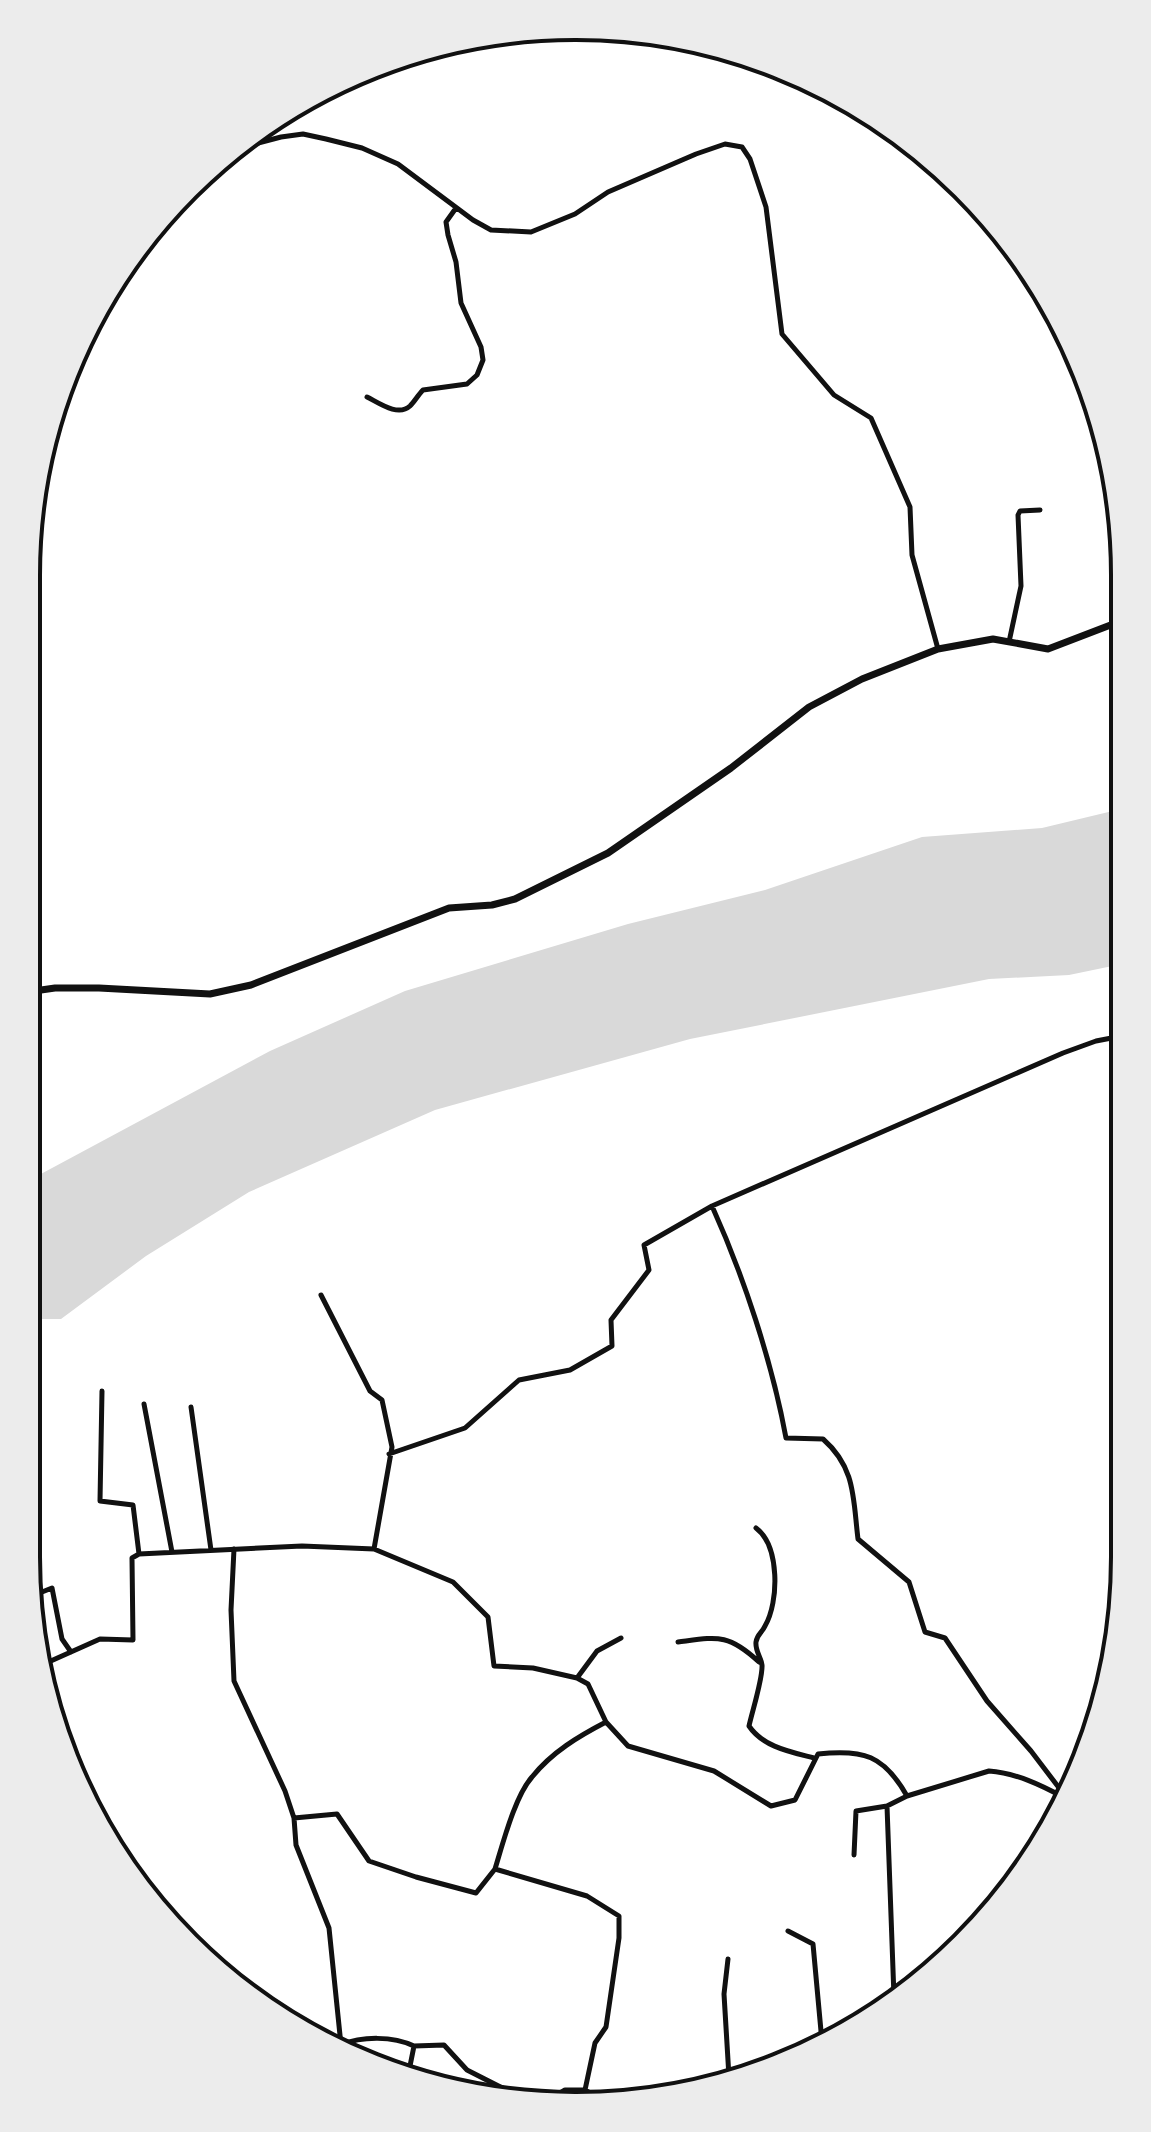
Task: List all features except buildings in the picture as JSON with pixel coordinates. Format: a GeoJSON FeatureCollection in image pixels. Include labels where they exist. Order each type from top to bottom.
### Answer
{"type":"FeatureCollection","features":[{"type":"Feature","properties":{"kind":"main road"},"geometry":{"type":"LineString","coordinates":[[40,990],[99,988],[210,994],[251,985],[449,908],[492,905],[515,899],[621,845],[718,778],[824,698],[862,679],[938,649],[993,639],[1048,649],[1111,625]]}},
{"type":"Feature","properties":{"kind":"street"},"geometry":{"type":"LineString","coordinates":[[260,143],[303,134],[362,148],[398,164],[491,230],[531,232],[575,214],[608,192],[696,154],[725,144],[742,147],[750,159],[766,207],[782,334],[834,395],[871,418],[910,507],[912,555],[938,649]]}},
{"type":"Feature","properties":{"kind":"street"},"geometry":{"type":"LineString","coordinates":[[367,397],[386,408],[401,410],[408,408],[423,390],[467,384],[480,369],[484,354],[461,303],[456,262],[447,230],[448,217],[456,208]]}},
{"type":"Feature","properties":{"kind":"street"},"geometry":{"type":"LineString","coordinates":[[1009,642],[1021,586],[1018,515],[1020,511],[1040,510]]}},
{"type":"Feature","properties":{"kind":"street"},"geometry":{"type":"LineString","coordinates":[[389,1454],[465,1428],[519,1380],[570,1370],[612,1346],[611,1320],[649,1270],[644,1245],[712,1206],[1063,1053],[1111,1038]]}},
{"type":"Feature","properties":{"kind":"street"},"geometry":{"type":"LineString","coordinates":[[712,1206],[735,1259],[780,1405],[786,1438],[823,1439],[837,1451],[851,1478],[858,1539],[909,1582],[925,1632],[945,1638],[987,1701],[1059,1787]]}},
{"type":"Feature","properties":{"kind":"street"},"geometry":{"type":"LineString","coordinates":[[321,1295],[370,1391],[382,1400],[392,1447],[374,1549]]}},
{"type":"Feature","properties":{"kind":"street"},"geometry":{"type":"LineString","coordinates":[[102,1391],[100,1500],[103,1503],[133,1505],[139,1554]]}},
{"type":"Feature","properties":{"kind":"street"},"geometry":{"type":"LineString","coordinates":[[144,1404],[172,1552]]}},
{"type":"Feature","properties":{"kind":"street"},"geometry":{"type":"LineString","coordinates":[[191,1407],[211,1550]]}},
{"type":"Feature","properties":{"kind":"street"},"geometry":{"type":"LineString","coordinates":[[756,1528],[764,1536],[775,1561],[773,1600],[766,1626],[756,1639],[756,1650],[762,1665],[749,1726],[756,1737],[783,1750],[814,1758]]}},
{"type":"Feature","properties":{"kind":"street"},"geometry":{"type":"LineString","coordinates":[[50,1661],[100,1639],[133,1640],[132,1558],[139,1554],[302,1546],[374,1549],[453,1582],[488,1617],[494,1666],[533,1668],[577,1678],[588,1684],[606,1722],[628,1746],[714,1771],[771,1806],[795,1800],[818,1754],[871,1755],[897,1778],[907,1796]]}},
{"type":"Feature","properties":{"kind":"street"},"geometry":{"type":"LineString","coordinates":[[234,1549],[231,1610],[234,1681],[285,1791],[294,1818],[296,1845],[329,1928],[340,2038]]}},
{"type":"Feature","properties":{"kind":"street"},"geometry":{"type":"LineString","coordinates":[[41,1591],[52,1588],[62,1639],[71,1652]]}},
{"type":"Feature","properties":{"kind":"street"},"geometry":{"type":"LineString","coordinates":[[678,1642],[717,1637],[743,1647],[762,1665]]}},
{"type":"Feature","properties":{"kind":"street"},"geometry":{"type":"LineString","coordinates":[[577,1678],[597,1651],[621,1638]]}},
{"type":"Feature","properties":{"kind":"street"},"geometry":{"type":"LineString","coordinates":[[294,1818],[337,1814],[369,1861],[476,1893],[495,1869],[509,1825],[530,1778],[568,1742],[606,1722]]}},
{"type":"Feature","properties":{"kind":"street"},"geometry":{"type":"LineString","coordinates":[[854,1855],[856,1811],[887,1806],[907,1796],[989,1771],[1033,1782],[1056,1793]]}},
{"type":"Feature","properties":{"kind":"street"},"geometry":{"type":"LineString","coordinates":[[887,1806],[894,1987]]}},
{"type":"Feature","properties":{"kind":"street"},"geometry":{"type":"LineString","coordinates":[[495,1869],[587,1896],[619,1916],[619,1938],[606,2027],[595,2043],[585,2090]]}},
{"type":"Feature","properties":{"kind":"street"},"geometry":{"type":"LineString","coordinates":[[788,1931],[813,1944],[821,2032]]}},
{"type":"Feature","properties":{"kind":"street"},"geometry":{"type":"LineString","coordinates":[[728,1959],[724,1994],[729,2070]]}},
{"type":"Feature","properties":{"kind":"street"},"geometry":{"type":"LineString","coordinates":[[349,2041],[385,2039],[414,2046],[444,2045],[467,2070],[498,2086]]}},
{"type":"Feature","properties":{"kind":"street"},"geometry":{"type":"LineString","coordinates":[[410,2066],[414,2046]]}},
{"type":"Feature","properties":{"kind":"street"},"geometry":{"type":"LineString","coordinates":[[562,2092],[588,2092]]}},
{"type":"Feature","properties":{"kind":"shaded area"},"geometry":{"type":"Polygon","coordinates":[[[1111,811],[1111,966],[1069,975],[989,979],[690,1039],[435,1110],[249,1192],[146,1256],[61,1319],[40,1319],[40,1174],[270,1051],[405,991],[628,924],[765,890],[922,837],[1042,828],[1111,811]]]}}]}
